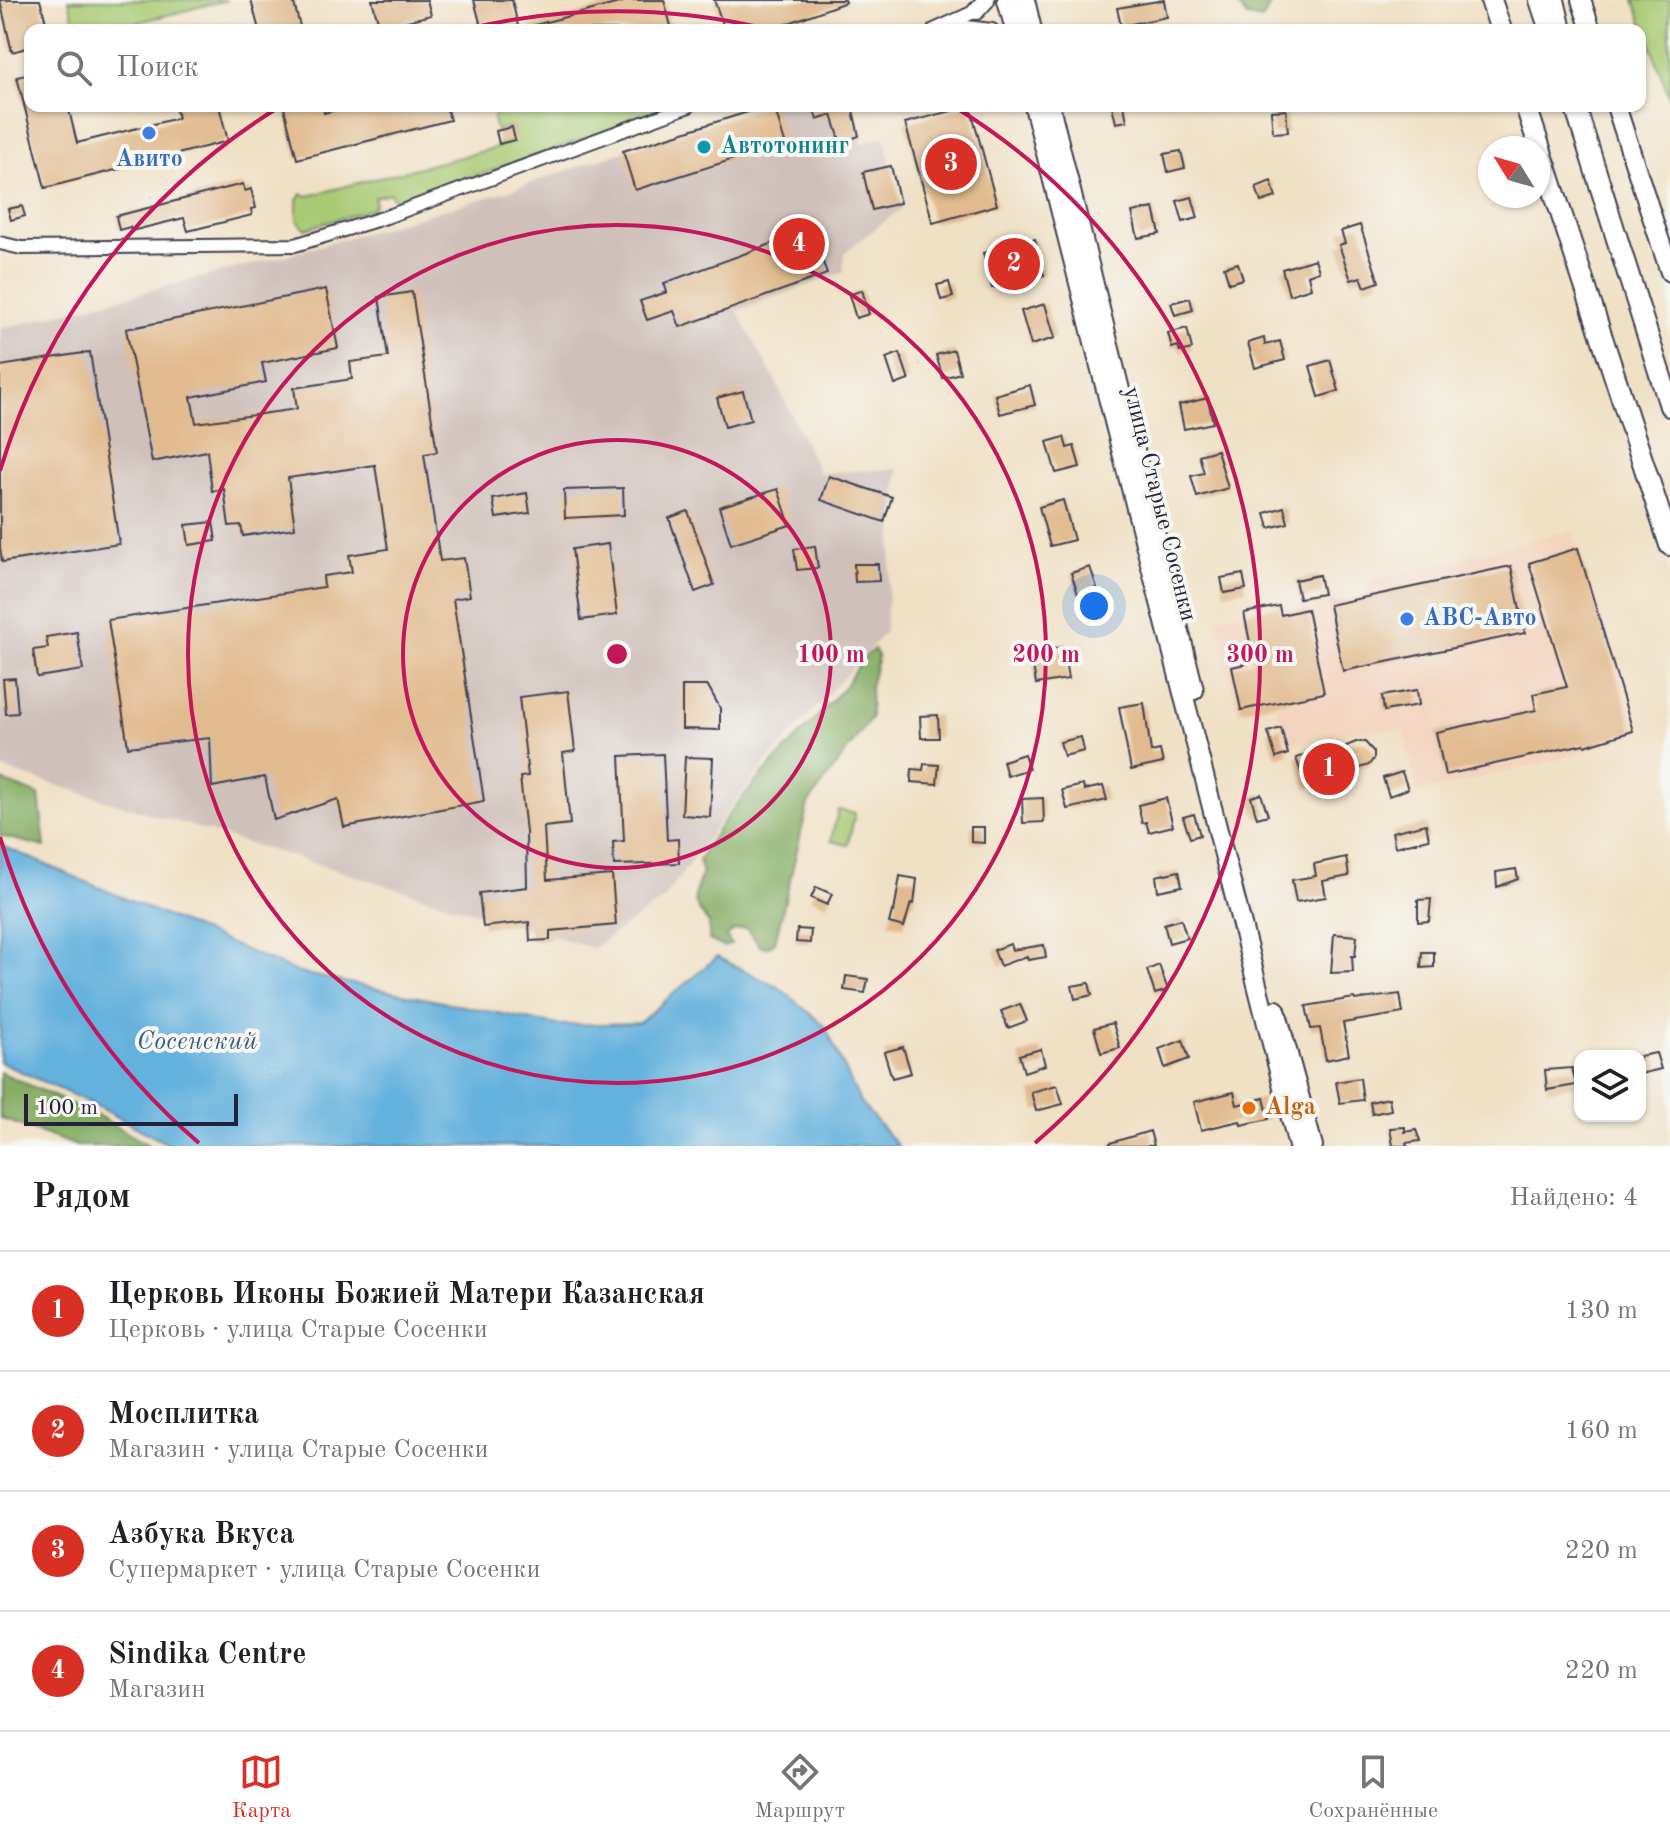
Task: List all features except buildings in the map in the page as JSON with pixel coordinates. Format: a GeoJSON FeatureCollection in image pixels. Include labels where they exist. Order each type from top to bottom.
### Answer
{"type":"FeatureCollection","features":[{"type":"Feature","properties":{"kind":"highway"},"geometry":{"type":"LineString","coordinates":[[1491,0],[1499,24]]}},
{"type":"Feature","properties":{"kind":"highway"},"geometry":{"type":"LineString","coordinates":[[1540,0],[1548,24]]}},
{"type":"Feature","properties":{"kind":"highway"},"geometry":{"type":"LineString","coordinates":[[1528,112],[1670,545]]}},
{"type":"Feature","properties":{"kind":"highway"},"geometry":{"type":"LineString","coordinates":[[1579,112],[1670,406]]}},
{"type":"Feature","properties":{"kind":"main road"},"geometry":{"type":"LineString","coordinates":[[1007,0],[1013,24]]}},
{"type":"Feature","properties":{"kind":"main road"},"geometry":{"type":"LineString","coordinates":[[1025,0],[1031,24]]}},
{"type":"Feature","properties":{"kind":"main road"},"geometry":{"type":"LineString","coordinates":[[1555,0],[1561,24]]}},
{"type":"Feature","properties":{"kind":"main road"},"geometry":{"type":"LineString","coordinates":[[1581,0],[1589,24]]}},
{"type":"Feature","properties":{"kind":"main road","name":"улица Старые Сосенки"},"geometry":{"type":"LineString","coordinates":[[1036,112],[1298,1146]]}},
{"type":"Feature","properties":{"kind":"main road","name":"улица Старые Сосенки"},"geometry":{"type":"LineString","coordinates":[[1051,112],[1203,729],[1313,1146]]}},
{"type":"Feature","properties":{"kind":"main road"},"geometry":{"type":"LineString","coordinates":[[1618,112],[1670,272]]}},
{"type":"Feature","properties":{"kind":"street"},"geometry":{"type":"LineString","coordinates":[[951,24],[981,4]]}},
{"type":"Feature","properties":{"kind":"street"},"geometry":{"type":"LineString","coordinates":[[0,243],[21,248],[295,245],[386,217],[673,112]]}},
{"type":"Feature","properties":{"kind":"shaded area"},"geometry":{"type":"Polygon","coordinates":[[[748,112],[852,112],[862,143],[884,137],[902,208],[844,253],[844,272],[737,311],[775,380],[819,473],[898,469],[885,632],[766,763],[663,900],[593,948],[0,768],[0,329],[281,257],[505,192],[748,112]]]}},
{"type":"Feature","properties":{"kind":"shaded area"},"geometry":{"type":"Polygon","coordinates":[[[1573,530],[1637,733],[1559,759],[1418,793],[1403,729],[1326,735],[1289,747],[1275,705],[1238,713],[1216,618],[1281,604],[1283,612],[1368,593],[1366,582],[1573,530]]]}},
{"type":"Feature","properties":{"kind":"green space"},"geometry":{"type":"Polygon","coordinates":[[[69,0],[227,0],[139,24],[75,24],[69,0]]]}},
{"type":"Feature","properties":{"kind":"green space"},"geometry":{"type":"Polygon","coordinates":[[[1237,0],[1273,0],[1262,20],[1247,17],[1237,5],[1237,0]]]}},
{"type":"Feature","properties":{"kind":"green space"},"geometry":{"type":"Polygon","coordinates":[[[1634,0],[1670,0],[1670,98],[1646,33],[1646,24],[1643,24],[1634,0]]]}},
{"type":"Feature","properties":{"kind":"green space"},"geometry":{"type":"Polygon","coordinates":[[[496,112],[657,112],[400,202],[390,193],[374,197],[372,209],[305,229],[297,220],[297,200],[302,194],[308,196],[499,147],[499,144],[514,140],[512,127],[496,131],[493,119],[496,112]]]}},
{"type":"Feature","properties":{"kind":"green space"},"geometry":{"type":"Polygon","coordinates":[[[874,649],[878,656],[870,687],[871,718],[808,804],[775,942],[768,947],[760,946],[746,928],[732,931],[727,937],[731,944],[724,947],[709,940],[709,923],[695,900],[702,875],[699,860],[748,791],[825,709],[874,649]]]}},
{"type":"Feature","properties":{"kind":"green space"},"geometry":{"type":"Polygon","coordinates":[[[0,780],[39,795],[45,847],[0,836],[0,780]]]}},
{"type":"Feature","properties":{"kind":"green space"},"geometry":{"type":"Polygon","coordinates":[[[838,810],[855,813],[848,845],[831,841],[838,810]]]}},
{"type":"Feature","properties":{"kind":"green space"},"geometry":{"type":"Polygon","coordinates":[[[0,1072],[100,1117],[150,1146],[77,1146],[0,1118],[0,1072]]]}},
{"type":"Feature","properties":{"kind":"water","name":"Сосенский"},"geometry":{"type":"Polygon","coordinates":[[[0,845],[299,973],[557,1025],[639,1023],[717,957],[780,988],[825,1026],[860,1102],[898,1146],[171,1146],[103,1109],[0,1062],[0,845]]]}},
{"type":"Feature","properties":{"kind":"place","name":"Авито"},"geometry":{"type":"Point","coordinates":[149,133]}},
{"type":"Feature","properties":{"kind":"place","name":"Автотонинг"},"geometry":{"type":"Point","coordinates":[704,147]}},
{"type":"Feature","properties":{"kind":"place","name":"Азбука Вкуса"},"geometry":{"type":"Point","coordinates":[951,164]}},
{"type":"Feature","properties":{"kind":"place","name":"Sindika Centre"},"geometry":{"type":"Point","coordinates":[799,244]}},
{"type":"Feature","properties":{"kind":"place","name":"Мосплитка"},"geometry":{"type":"Point","coordinates":[1014,264]}},
{"type":"Feature","properties":{"kind":"place","name":"АВС-Авто"},"geometry":{"type":"Point","coordinates":[1407,619]}},
{"type":"Feature","properties":{"kind":"place","name":"Церковь Иконы Божией Матери Казанская"},"geometry":{"type":"Point","coordinates":[1329,769]}},
{"type":"Feature","properties":{"kind":"place","name":"Alga"},"geometry":{"type":"Point","coordinates":[1249,1108]}}]}
